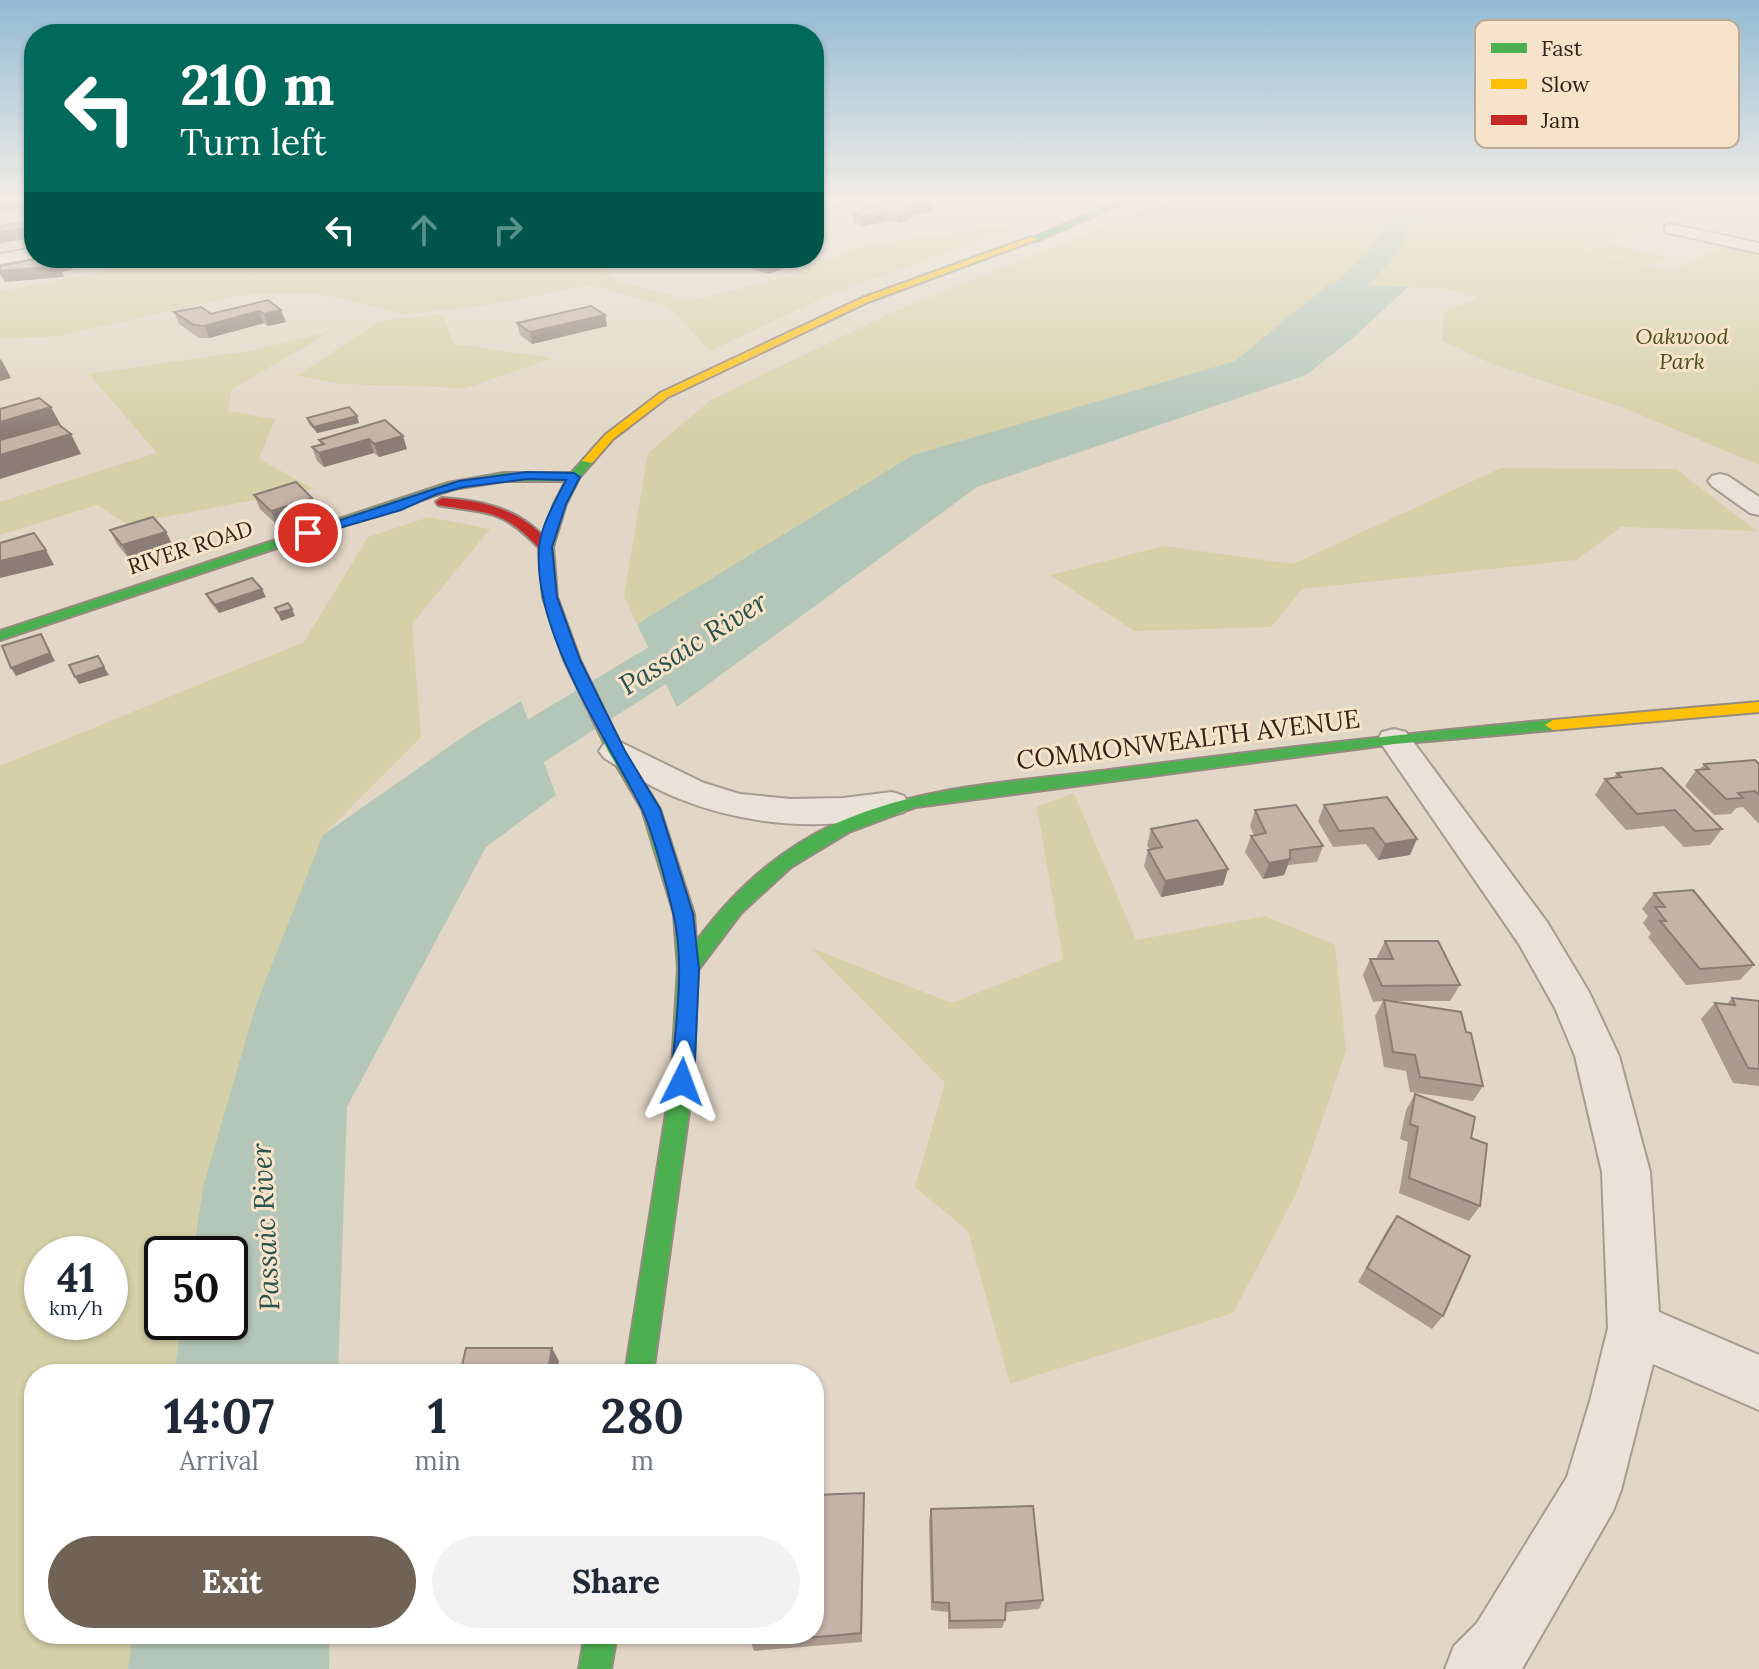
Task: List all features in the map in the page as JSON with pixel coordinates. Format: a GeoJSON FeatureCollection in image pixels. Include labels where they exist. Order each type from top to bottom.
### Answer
{"type":"FeatureCollection","features":[{"type":"Feature","properties":{"kind":"main road"},"geometry":{"type":"LineString","coordinates":[[640,1364],[682,1082],[688,969],[684,914],[651,809],[616,751],[572,660],[550,597],[546,547],[570,483],[609,437],[630,419],[677,388],[865,300],[926,278]]}},
{"type":"Feature","properties":{"kind":"main road"},"geometry":{"type":"LineString","coordinates":[[584,433],[630,419]]}},
{"type":"Feature","properties":{"kind":"main road"},"geometry":{"type":"LineString","coordinates":[[396,508],[524,460]]}},
{"type":"Feature","properties":{"kind":"main road"},"geometry":{"type":"LineString","coordinates":[[463,483],[527,475],[570,483]]}},
{"type":"Feature","properties":{"kind":"main road"},"geometry":{"type":"LineString","coordinates":[[396,508],[493,491],[570,483]]}},
{"type":"Feature","properties":{"kind":"main road"},"geometry":{"type":"LineString","coordinates":[[439,502],[504,509],[522,518],[546,547]]}},
{"type":"Feature","properties":{"kind":"main road","name":"RIVER ROAD"},"geometry":{"type":"LineString","coordinates":[[0,636],[308,533],[396,508]]}},
{"type":"Feature","properties":{"kind":"main road","name":"COMMONWEALTH AVENUE"},"geometry":{"type":"LineString","coordinates":[[688,969],[728,909],[774,866],[826,833],[854,820],[914,801],[1394,739],[1759,707]]}},
{"type":"Feature","properties":{"kind":"main road"},"geometry":{"type":"LineString","coordinates":[[595,1669],[599,1644]]}},
{"type":"Feature","properties":{"kind":"street"},"geometry":{"type":"LineString","coordinates":[[1720,481],[1759,508]]}},
{"type":"Feature","properties":{"kind":"street"},"geometry":{"type":"LineString","coordinates":[[1394,739],[1533,933],[1574,1004],[1597,1056],[1626,1172],[1634,1328],[1618,1401],[1592,1490],[1500,1646],[1477,1669]]}},
{"type":"Feature","properties":{"kind":"street"},"geometry":{"type":"LineString","coordinates":[[616,751],[695,793],[740,805],[808,811],[914,801]]}},
{"type":"Feature","properties":{"kind":"street"},"geometry":{"type":"LineString","coordinates":[[1634,1328],[1759,1383]]}},
{"type":"Feature","properties":{"kind":"green space"},"geometry":{"type":"Polygon","coordinates":[[[70,278],[612,278],[691,301],[781,278],[876,278],[829,295],[710,351],[669,307],[590,285],[487,305],[405,314],[316,293],[240,295],[60,336],[0,339],[0,291],[70,278]]]}},
{"type":"Feature","properties":{"kind":"green space","name":"Oakwood Park"},"geometry":{"type":"Polygon","coordinates":[[[978,278],[1759,278],[1759,465],[1627,409],[1490,363],[1442,340],[1444,312],[1479,298],[1448,289],[1331,283],[1235,361],[913,455],[637,624],[624,596],[648,453],[711,400],[891,313],[978,278]]]}},
{"type":"Feature","properties":{"kind":"green space"},"geometry":{"type":"Polygon","coordinates":[[[443,314],[454,344],[553,358],[466,388],[343,384],[297,376],[379,321],[443,314]]]}},
{"type":"Feature","properties":{"kind":"green space"},"geometry":{"type":"Polygon","coordinates":[[[332,331],[232,389],[228,411],[275,419],[259,459],[314,489],[127,524],[97,505],[0,535],[0,502],[157,453],[89,374],[249,351],[332,331]]]}},
{"type":"Feature","properties":{"kind":"green space"},"geometry":{"type":"Polygon","coordinates":[[[1501,468],[1676,469],[1757,531],[1621,527],[1576,560],[1302,589],[1271,627],[1134,631],[1050,575],[1164,546],[1293,564],[1501,468]]]}},
{"type":"Feature","properties":{"kind":"green space"},"geometry":{"type":"Polygon","coordinates":[[[429,517],[490,529],[412,624],[421,737],[323,835],[203,1187],[196,1236],[144,1236],[144,1340],[179,1340],[176,1364],[24,1364],[24,1644],[132,1644],[128,1669],[0,1669],[0,766],[304,642],[368,537],[429,517]]]}},
{"type":"Feature","properties":{"kind":"green space"},"geometry":{"type":"Polygon","coordinates":[[[1074,793],[1136,940],[1265,916],[1335,945],[1346,1051],[1297,1192],[1233,1313],[1010,1384],[968,1231],[915,1187],[945,1083],[811,948],[952,1003],[1063,959],[1037,807],[1074,793]]]}},
{"type":"Feature","properties":{"kind":"water"},"geometry":{"type":"Polygon","coordinates":[[[1330,283],[1408,287],[1354,337],[1306,375],[977,487],[677,707],[637,624],[913,455],[1235,361],[1330,283]]]}},
{"type":"Feature","properties":{"kind":"water"},"geometry":{"type":"Polygon","coordinates":[[[521,701],[556,795],[486,847],[347,1107],[338,1364],[176,1364],[179,1340],[248,1340],[248,1236],[196,1236],[203,1187],[256,1005],[323,835],[470,732],[521,701]]]}},
{"type":"Feature","properties":{"kind":"water"},"geometry":{"type":"Polygon","coordinates":[[[132,1644],[330,1644],[329,1669],[128,1669],[132,1644]]]}},
{"type":"Feature","properties":{"kind":"building"},"geometry":{"type":"Polygon","coordinates":[[[268,300],[281,310],[264,314],[259,311],[204,326],[194,325],[174,312],[201,307],[211,314],[268,300]]]}},
{"type":"Feature","properties":{"kind":"building"},"geometry":{"type":"Polygon","coordinates":[[[591,306],[605,315],[530,332],[517,323],[591,306]]]}},
{"type":"Feature","properties":{"kind":"building"},"geometry":{"type":"Polygon","coordinates":[[[39,398],[51,407],[0,422],[0,409],[39,398]]]}},
{"type":"Feature","properties":{"kind":"building"},"geometry":{"type":"Polygon","coordinates":[[[349,407],[357,416],[314,427],[307,418],[349,407]]]}},
{"type":"Feature","properties":{"kind":"building"},"geometry":{"type":"Polygon","coordinates":[[[385,420],[403,436],[374,444],[369,439],[319,453],[312,447],[324,444],[319,440],[385,420]]]}},
{"type":"Feature","properties":{"kind":"building"},"geometry":{"type":"Polygon","coordinates":[[[58,424],[71,434],[0,455],[0,440],[58,424]]]}},
{"type":"Feature","properties":{"kind":"building"},"geometry":{"type":"Polygon","coordinates":[[[296,482],[312,498],[271,511],[254,495],[296,482]]]}},
{"type":"Feature","properties":{"kind":"building"},"geometry":{"type":"Polygon","coordinates":[[[153,517],[166,532],[122,545],[110,530],[153,517]]]}},
{"type":"Feature","properties":{"kind":"building"},"geometry":{"type":"Polygon","coordinates":[[[34,533],[46,550],[0,561],[0,543],[34,533]]]}},
{"type":"Feature","properties":{"kind":"building"},"geometry":{"type":"Polygon","coordinates":[[[252,578],[262,589],[215,605],[206,594],[252,578]]]}},
{"type":"Feature","properties":{"kind":"building"},"geometry":{"type":"Polygon","coordinates":[[[288,603],[292,609],[278,613],[275,608],[288,603]]]}},
{"type":"Feature","properties":{"kind":"building"},"geometry":{"type":"Polygon","coordinates":[[[41,634],[50,653],[11,668],[2,646],[41,634]]]}},
{"type":"Feature","properties":{"kind":"building"},"geometry":{"type":"Polygon","coordinates":[[[98,656],[104,667],[75,677],[69,665],[98,656]]]}},
{"type":"Feature","properties":{"kind":"building"},"geometry":{"type":"Polygon","coordinates":[[[1755,760],[1759,764],[1759,795],[1755,791],[1738,793],[1743,798],[1726,799],[1696,770],[1709,769],[1704,764],[1755,760]]]}},
{"type":"Feature","properties":{"kind":"building"},"geometry":{"type":"Polygon","coordinates":[[[1662,768],[1722,829],[1695,831],[1675,810],[1637,814],[1605,779],[1621,777],[1617,773],[1662,768]]]}},
{"type":"Feature","properties":{"kind":"building"},"geometry":{"type":"Polygon","coordinates":[[[1387,797],[1417,839],[1385,844],[1373,828],[1339,831],[1324,805],[1387,797]]]}},
{"type":"Feature","properties":{"kind":"building"},"geometry":{"type":"Polygon","coordinates":[[[1296,805],[1323,846],[1290,850],[1290,859],[1269,863],[1251,836],[1266,833],[1255,810],[1296,805]]]}},
{"type":"Feature","properties":{"kind":"building"},"geometry":{"type":"Polygon","coordinates":[[[1197,820],[1228,869],[1165,881],[1148,850],[1162,847],[1151,829],[1197,820]]]}},
{"type":"Feature","properties":{"kind":"building"},"geometry":{"type":"Polygon","coordinates":[[[1693,890],[1754,965],[1700,969],[1660,921],[1666,921],[1655,907],[1665,907],[1654,893],[1693,890]]]}},
{"type":"Feature","properties":{"kind":"building"},"geometry":{"type":"Polygon","coordinates":[[[1385,941],[1438,941],[1460,985],[1382,986],[1370,959],[1393,959],[1385,941]]]}},
{"type":"Feature","properties":{"kind":"building"},"geometry":{"type":"Polygon","coordinates":[[[1732,998],[1759,1001],[1759,1069],[1748,1068],[1715,1003],[1735,1005],[1732,998]]]}},
{"type":"Feature","properties":{"kind":"building"},"geometry":{"type":"Polygon","coordinates":[[[1384,1000],[1461,1012],[1466,1032],[1471,1033],[1483,1086],[1420,1077],[1415,1055],[1393,1052],[1384,1000]]]}},
{"type":"Feature","properties":{"kind":"building"},"geometry":{"type":"Polygon","coordinates":[[[1415,1094],[1475,1117],[1471,1138],[1487,1144],[1480,1206],[1409,1178],[1418,1127],[1410,1124],[1415,1094]]]}},
{"type":"Feature","properties":{"kind":"building"},"geometry":{"type":"Polygon","coordinates":[[[1397,1216],[1470,1256],[1443,1316],[1367,1268],[1397,1216]]]}},
{"type":"Feature","properties":{"kind":"building"},"geometry":{"type":"Polygon","coordinates":[[[466,1348],[552,1348],[549,1364],[462,1364],[466,1348]]]}},
{"type":"Feature","properties":{"kind":"building"},"geometry":{"type":"Polygon","coordinates":[[[864,1493],[861,1633],[824,1636],[824,1495],[864,1493]]]}},
{"type":"Feature","properties":{"kind":"building"},"geometry":{"type":"Polygon","coordinates":[[[1033,1506],[1043,1600],[1006,1603],[1005,1620],[950,1621],[949,1603],[933,1602],[931,1509],[1033,1506]]]}},
{"type":"Feature","properties":{"kind":"waterway","name":"Passaic River"},"geometry":{"type":"LineString","coordinates":[[1290,346],[1358,278]]}},
{"type":"Feature","properties":{"kind":"waterway","name":"Passaic River"},"geometry":{"type":"LineString","coordinates":[[461,787],[732,619]]}},
{"type":"Feature","properties":{"kind":"traffic: fast"},"geometry":{"type":"LineString","coordinates":[[588,461],[574,477],[560,504],[546,547],[550,597],[572,660],[616,751],[651,809],[684,914],[688,969],[682,1082],[640,1364]]}},
{"type":"Feature","properties":{"kind":"traffic: fast"},"geometry":{"type":"LineString","coordinates":[[0,636],[452,486],[504,477],[574,477]]}},
{"type":"Feature","properties":{"kind":"traffic: fast"},"geometry":{"type":"LineString","coordinates":[[688,969],[734,908],[784,862],[842,828],[914,801],[1394,739],[1553,725]]}},
{"type":"Feature","properties":{"kind":"traffic: fast"},"geometry":{"type":"LineString","coordinates":[[595,1669],[599,1644]]}},
{"type":"Feature","properties":{"kind":"traffic: slow"},"geometry":{"type":"LineString","coordinates":[[588,461],[609,437],[664,395],[865,300],[926,278]]}},
{"type":"Feature","properties":{"kind":"traffic: slow"},"geometry":{"type":"LineString","coordinates":[[1553,725],[1759,707]]}},
{"type":"Feature","properties":{"kind":"traffic: jam"},"geometry":{"type":"LineString","coordinates":[[442,502],[500,511],[522,524],[546,547]]}},
{"type":"Feature","properties":{"kind":"route"},"geometry":{"type":"LineString","coordinates":[[308,533],[396,508],[432,492],[463,483],[527,475],[574,477],[560,504],[546,547],[550,597],[572,660],[616,751],[651,809],[684,914],[688,969],[682,1082]]}}]}
